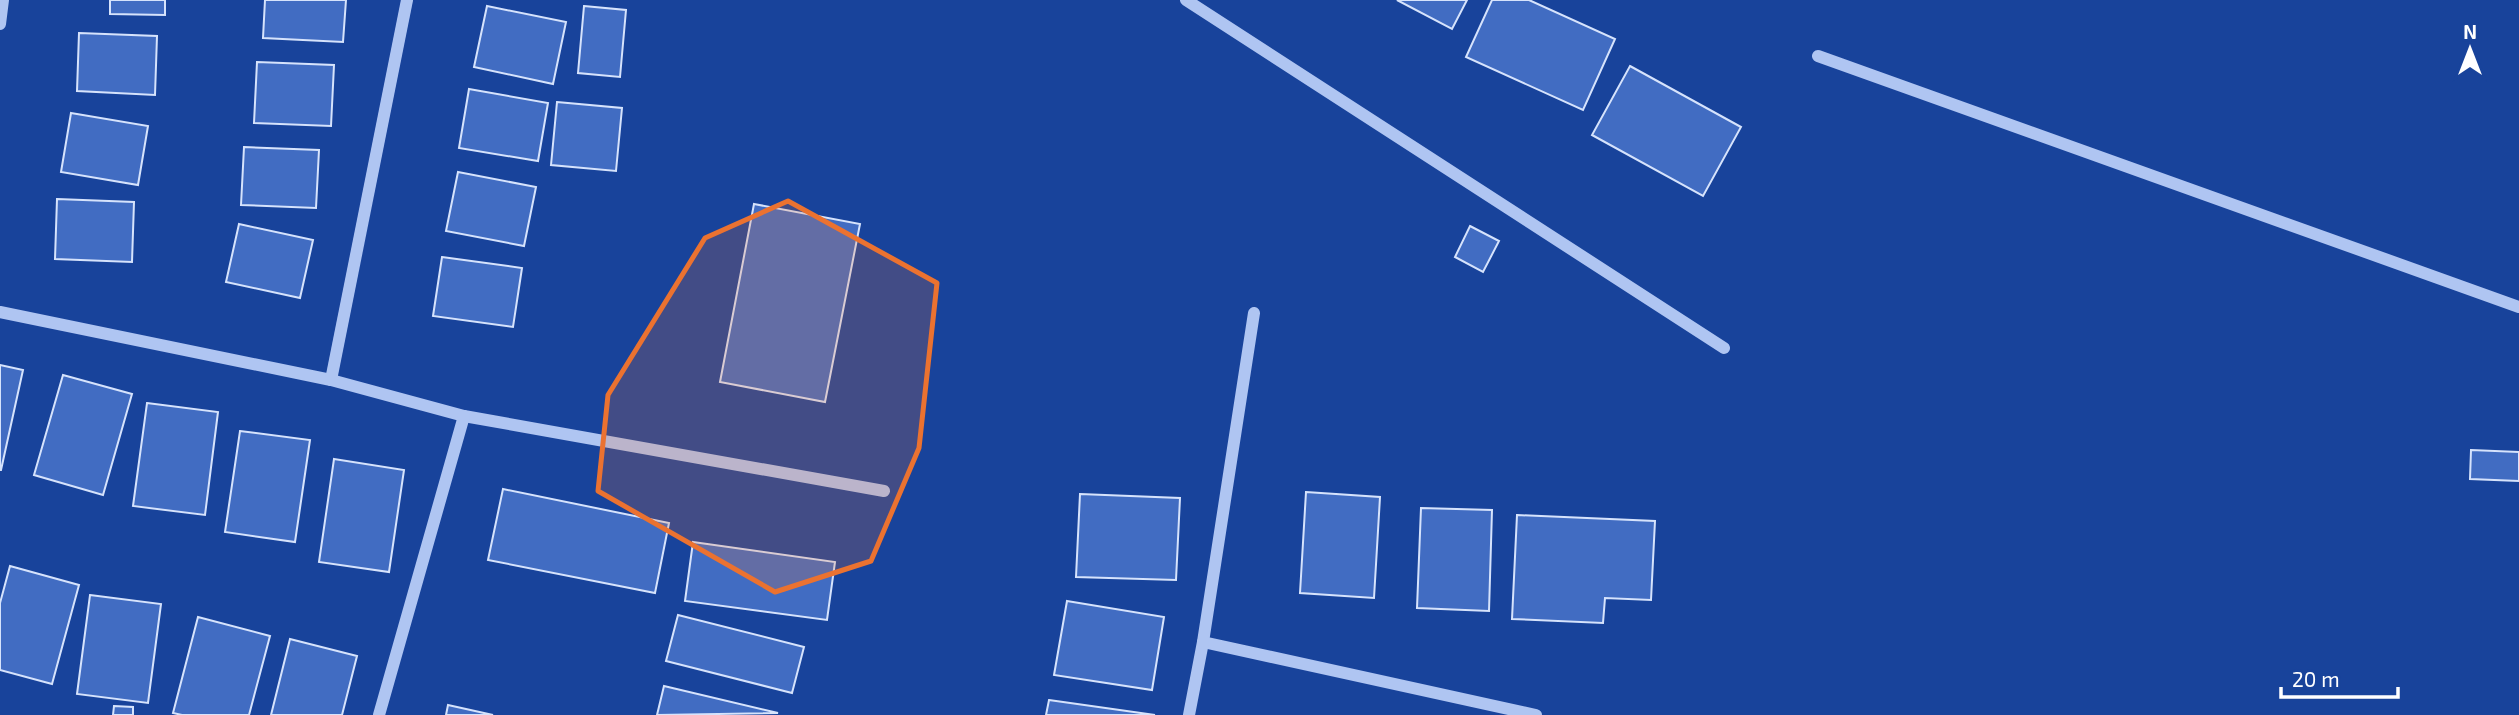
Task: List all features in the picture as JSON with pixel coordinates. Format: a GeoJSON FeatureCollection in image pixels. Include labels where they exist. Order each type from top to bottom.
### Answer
{"type":"FeatureCollection","features":[{"type":"Feature","properties":{"kind":"street"},"geometry":{"type":"LineString","coordinates":[[0,24],[3,0]]}},
{"type":"Feature","properties":{"kind":"street"},"geometry":{"type":"LineString","coordinates":[[331,380],[407,0]]}},
{"type":"Feature","properties":{"kind":"street"},"geometry":{"type":"LineString","coordinates":[[1186,0],[1724,348]]}},
{"type":"Feature","properties":{"kind":"street"},"geometry":{"type":"LineString","coordinates":[[1818,56],[2519,307]]}},
{"type":"Feature","properties":{"kind":"street"},"geometry":{"type":"LineString","coordinates":[[0,312],[331,380],[464,416],[884,491]]}},
{"type":"Feature","properties":{"kind":"street"},"geometry":{"type":"LineString","coordinates":[[1189,715],[1203,642],[1254,313]]}},
{"type":"Feature","properties":{"kind":"street"},"geometry":{"type":"LineString","coordinates":[[379,715],[464,416]]}},
{"type":"Feature","properties":{"kind":"street"},"geometry":{"type":"LineString","coordinates":[[1203,642],[1535,715]]}},
{"type":"Feature","properties":{"kind":"highlighted area"},"geometry":{"type":"Polygon","coordinates":[[[788,201],[937,283],[919,448],[871,561],[775,592],[598,491],[608,395],[705,238],[788,201]]]}},
{"type":"Feature","properties":{"kind":"building"},"geometry":{"type":"Polygon","coordinates":[[[110,0],[165,0],[165,15],[110,14],[110,0]]]}},
{"type":"Feature","properties":{"kind":"building"},"geometry":{"type":"Polygon","coordinates":[[[265,0],[346,0],[343,42],[263,38],[265,0]]]}},
{"type":"Feature","properties":{"kind":"building"},"geometry":{"type":"Polygon","coordinates":[[[1397,0],[1467,0],[1452,29],[1397,0]]]}},
{"type":"Feature","properties":{"kind":"building"},"geometry":{"type":"Polygon","coordinates":[[[1492,0],[1529,0],[1615,39],[1583,110],[1466,57],[1492,0]]]}},
{"type":"Feature","properties":{"kind":"building"},"geometry":{"type":"Polygon","coordinates":[[[487,6],[566,22],[553,84],[474,67],[487,6]]]}},
{"type":"Feature","properties":{"kind":"building"},"geometry":{"type":"Polygon","coordinates":[[[584,6],[626,10],[620,77],[578,73],[584,6]]]}},
{"type":"Feature","properties":{"kind":"building"},"geometry":{"type":"Polygon","coordinates":[[[79,33],[157,36],[155,95],[77,91],[79,33]]]}},
{"type":"Feature","properties":{"kind":"building"},"geometry":{"type":"Polygon","coordinates":[[[257,62],[334,65],[331,126],[254,123],[257,62]]]}},
{"type":"Feature","properties":{"kind":"building"},"geometry":{"type":"Polygon","coordinates":[[[1630,66],[1741,127],[1703,196],[1592,135],[1630,66]]]}},
{"type":"Feature","properties":{"kind":"building"},"geometry":{"type":"Polygon","coordinates":[[[469,89],[548,103],[538,161],[459,148],[469,89]]]}},
{"type":"Feature","properties":{"kind":"building"},"geometry":{"type":"Polygon","coordinates":[[[557,102],[622,108],[616,171],[551,165],[557,102]]]}},
{"type":"Feature","properties":{"kind":"building"},"geometry":{"type":"Polygon","coordinates":[[[71,113],[148,126],[138,185],[61,172],[71,113]]]}},
{"type":"Feature","properties":{"kind":"building"},"geometry":{"type":"Polygon","coordinates":[[[244,147],[319,150],[316,208],[241,205],[244,147]]]}},
{"type":"Feature","properties":{"kind":"building"},"geometry":{"type":"Polygon","coordinates":[[[458,172],[536,187],[524,246],[446,231],[458,172]]]}},
{"type":"Feature","properties":{"kind":"building"},"geometry":{"type":"Polygon","coordinates":[[[57,199],[134,202],[132,262],[55,259],[57,199]]]}},
{"type":"Feature","properties":{"kind":"building"},"geometry":{"type":"Polygon","coordinates":[[[754,204],[860,224],[825,402],[720,382],[754,204]]]}},
{"type":"Feature","properties":{"kind":"building"},"geometry":{"type":"Polygon","coordinates":[[[239,224],[313,240],[300,298],[226,282],[239,224]]]}},
{"type":"Feature","properties":{"kind":"building"},"geometry":{"type":"Polygon","coordinates":[[[1470,226],[1499,241],[1483,272],[1455,257],[1470,226]]]}},
{"type":"Feature","properties":{"kind":"building"},"geometry":{"type":"Polygon","coordinates":[[[442,257],[522,268],[513,327],[433,316],[442,257]]]}},
{"type":"Feature","properties":{"kind":"building"},"geometry":{"type":"Polygon","coordinates":[[[0,365],[23,370],[1,470],[0,470],[0,365]]]}},
{"type":"Feature","properties":{"kind":"building"},"geometry":{"type":"Polygon","coordinates":[[[63,375],[132,394],[103,495],[34,475],[63,375]]]}},
{"type":"Feature","properties":{"kind":"building"},"geometry":{"type":"Polygon","coordinates":[[[147,403],[218,412],[205,515],[133,506],[147,403]]]}},
{"type":"Feature","properties":{"kind":"building"},"geometry":{"type":"Polygon","coordinates":[[[240,431],[310,440],[295,542],[225,532],[240,431]]]}},
{"type":"Feature","properties":{"kind":"building"},"geometry":{"type":"Polygon","coordinates":[[[2471,450],[2519,452],[2519,481],[2470,479],[2471,450]]]}},
{"type":"Feature","properties":{"kind":"building"},"geometry":{"type":"Polygon","coordinates":[[[334,459],[404,470],[389,572],[319,562],[334,459]]]}},
{"type":"Feature","properties":{"kind":"building"},"geometry":{"type":"Polygon","coordinates":[[[503,489],[669,523],[655,593],[488,560],[503,489]]]}},
{"type":"Feature","properties":{"kind":"building"},"geometry":{"type":"Polygon","coordinates":[[[1306,492],[1380,497],[1374,598],[1300,593],[1306,492]]]}},
{"type":"Feature","properties":{"kind":"building"},"geometry":{"type":"Polygon","coordinates":[[[1080,494],[1180,498],[1176,580],[1076,577],[1080,494]]]}},
{"type":"Feature","properties":{"kind":"building"},"geometry":{"type":"Polygon","coordinates":[[[1421,508],[1492,510],[1489,611],[1417,608],[1421,508]]]}},
{"type":"Feature","properties":{"kind":"building"},"geometry":{"type":"Polygon","coordinates":[[[1517,515],[1655,521],[1651,600],[1605,598],[1603,623],[1512,619],[1517,515]]]}},
{"type":"Feature","properties":{"kind":"building"},"geometry":{"type":"Polygon","coordinates":[[[693,542],[835,562],[827,620],[685,601],[693,542]]]}},
{"type":"Feature","properties":{"kind":"building"},"geometry":{"type":"Polygon","coordinates":[[[10,566],[79,585],[52,684],[0,670],[0,603],[10,566]]]}},
{"type":"Feature","properties":{"kind":"building"},"geometry":{"type":"Polygon","coordinates":[[[90,595],[161,604],[148,703],[77,694],[90,595]]]}},
{"type":"Feature","properties":{"kind":"building"},"geometry":{"type":"Polygon","coordinates":[[[1067,601],[1164,617],[1152,690],[1054,675],[1067,601]]]}},
{"type":"Feature","properties":{"kind":"building"},"geometry":{"type":"Polygon","coordinates":[[[678,615],[804,647],[792,693],[666,661],[678,615]]]}},
{"type":"Feature","properties":{"kind":"building"},"geometry":{"type":"Polygon","coordinates":[[[198,617],[270,636],[249,715],[173,713],[198,617]]]}},
{"type":"Feature","properties":{"kind":"building"},"geometry":{"type":"Polygon","coordinates":[[[290,639],[357,656],[342,715],[271,715],[290,639]]]}},
{"type":"Feature","properties":{"kind":"building"},"geometry":{"type":"Polygon","coordinates":[[[664,686],[778,713],[657,715],[664,686]]]}},
{"type":"Feature","properties":{"kind":"building"},"geometry":{"type":"Polygon","coordinates":[[[1049,700],[1155,715],[1046,715],[1049,700]]]}},
{"type":"Feature","properties":{"kind":"building"},"geometry":{"type":"Polygon","coordinates":[[[448,705],[493,715],[446,715],[448,705]]]}},
{"type":"Feature","properties":{"kind":"building"},"geometry":{"type":"Polygon","coordinates":[[[114,706],[133,707],[133,715],[113,715],[114,706]]]}}]}
